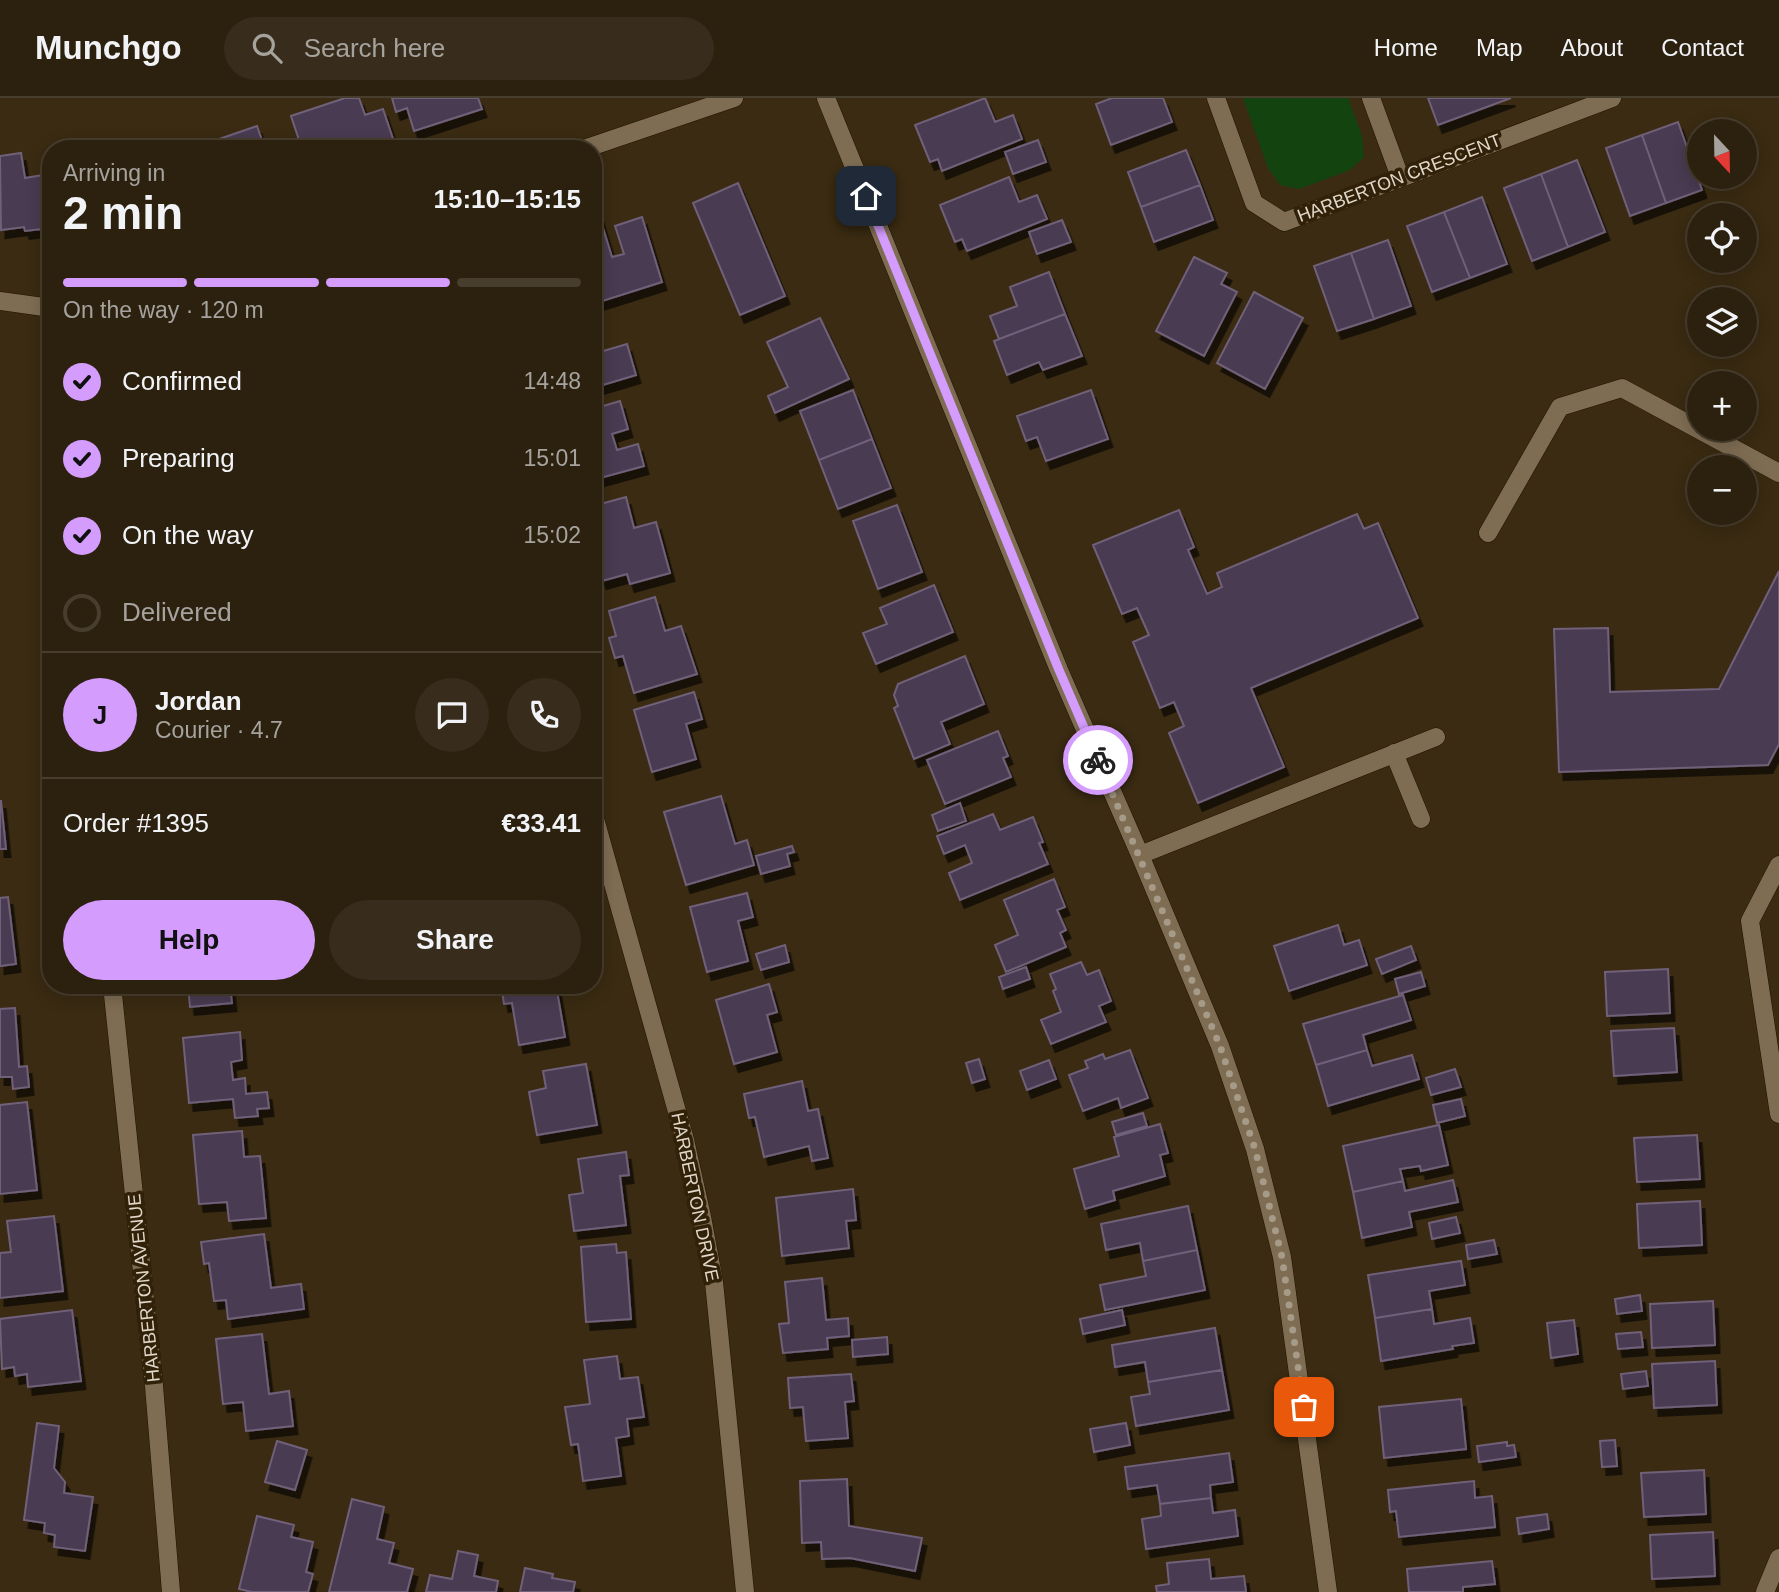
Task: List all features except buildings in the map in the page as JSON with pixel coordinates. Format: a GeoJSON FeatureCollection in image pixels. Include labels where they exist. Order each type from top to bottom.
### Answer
{"type":"FeatureCollection","features":[{"type":"Feature","properties":{"kind":"street"},"geometry":{"type":"LineString","coordinates":[[602,143],[734,98]]}},
{"type":"Feature","properties":{"kind":"street"},"geometry":{"type":"LineString","coordinates":[[826,98],[1059,670],[1220,1046],[1255,1149],[1279,1243],[1328,1592]]}},
{"type":"Feature","properties":{"kind":"street","name":"HARBERTON CRESCENT"},"geometry":{"type":"LineString","coordinates":[[1216,98],[1254,203],[1284,222],[1612,98]]}},
{"type":"Feature","properties":{"kind":"street"},"geometry":{"type":"LineString","coordinates":[[1371,98],[1400,177]]}},
{"type":"Feature","properties":{"kind":"street"},"geometry":{"type":"LineString","coordinates":[[0,301],[42,308]]}},
{"type":"Feature","properties":{"kind":"street"},"geometry":{"type":"LineString","coordinates":[[1488,533],[1560,407],[1622,388],[1779,473]]}},
{"type":"Feature","properties":{"kind":"street"},"geometry":{"type":"LineString","coordinates":[[1140,855],[1436,737]]}},
{"type":"Feature","properties":{"kind":"street"},"geometry":{"type":"LineString","coordinates":[[1394,753],[1421,819]]}},
{"type":"Feature","properties":{"kind":"street","name":"HARBERTON DRIVE"},"geometry":{"type":"LineString","coordinates":[[602,844],[685,1140],[702,1217],[714,1282],[744,1592]]}},
{"type":"Feature","properties":{"kind":"street"},"geometry":{"type":"LineString","coordinates":[[1779,864],[1750,921],[1772,1006],[1779,1114]]}},
{"type":"Feature","properties":{"kind":"street","name":"HARBERTON AVENUE"},"geometry":{"type":"LineString","coordinates":[[113,994],[154,1386],[172,1592]]}},
{"type":"Feature","properties":{"kind":"street"},"geometry":{"type":"LineString","coordinates":[[1765,1592],[1779,1558]]}},
{"type":"Feature","properties":{"kind":"green space"},"geometry":{"type":"Polygon","coordinates":[[[1243,98],[1348,98],[1362,136],[1364,157],[1350,170],[1299,189],[1280,185],[1268,168],[1243,98]]]}},
{"type":"Feature","properties":{"kind":"way so far"},"geometry":{"type":"LineString","coordinates":[[1098,760],[1220,1046],[1255,1149],[1282,1257],[1304,1407]]}},
{"type":"Feature","properties":{"kind":"route"},"geometry":{"type":"LineString","coordinates":[[866,196],[1098,760]]}}]}
